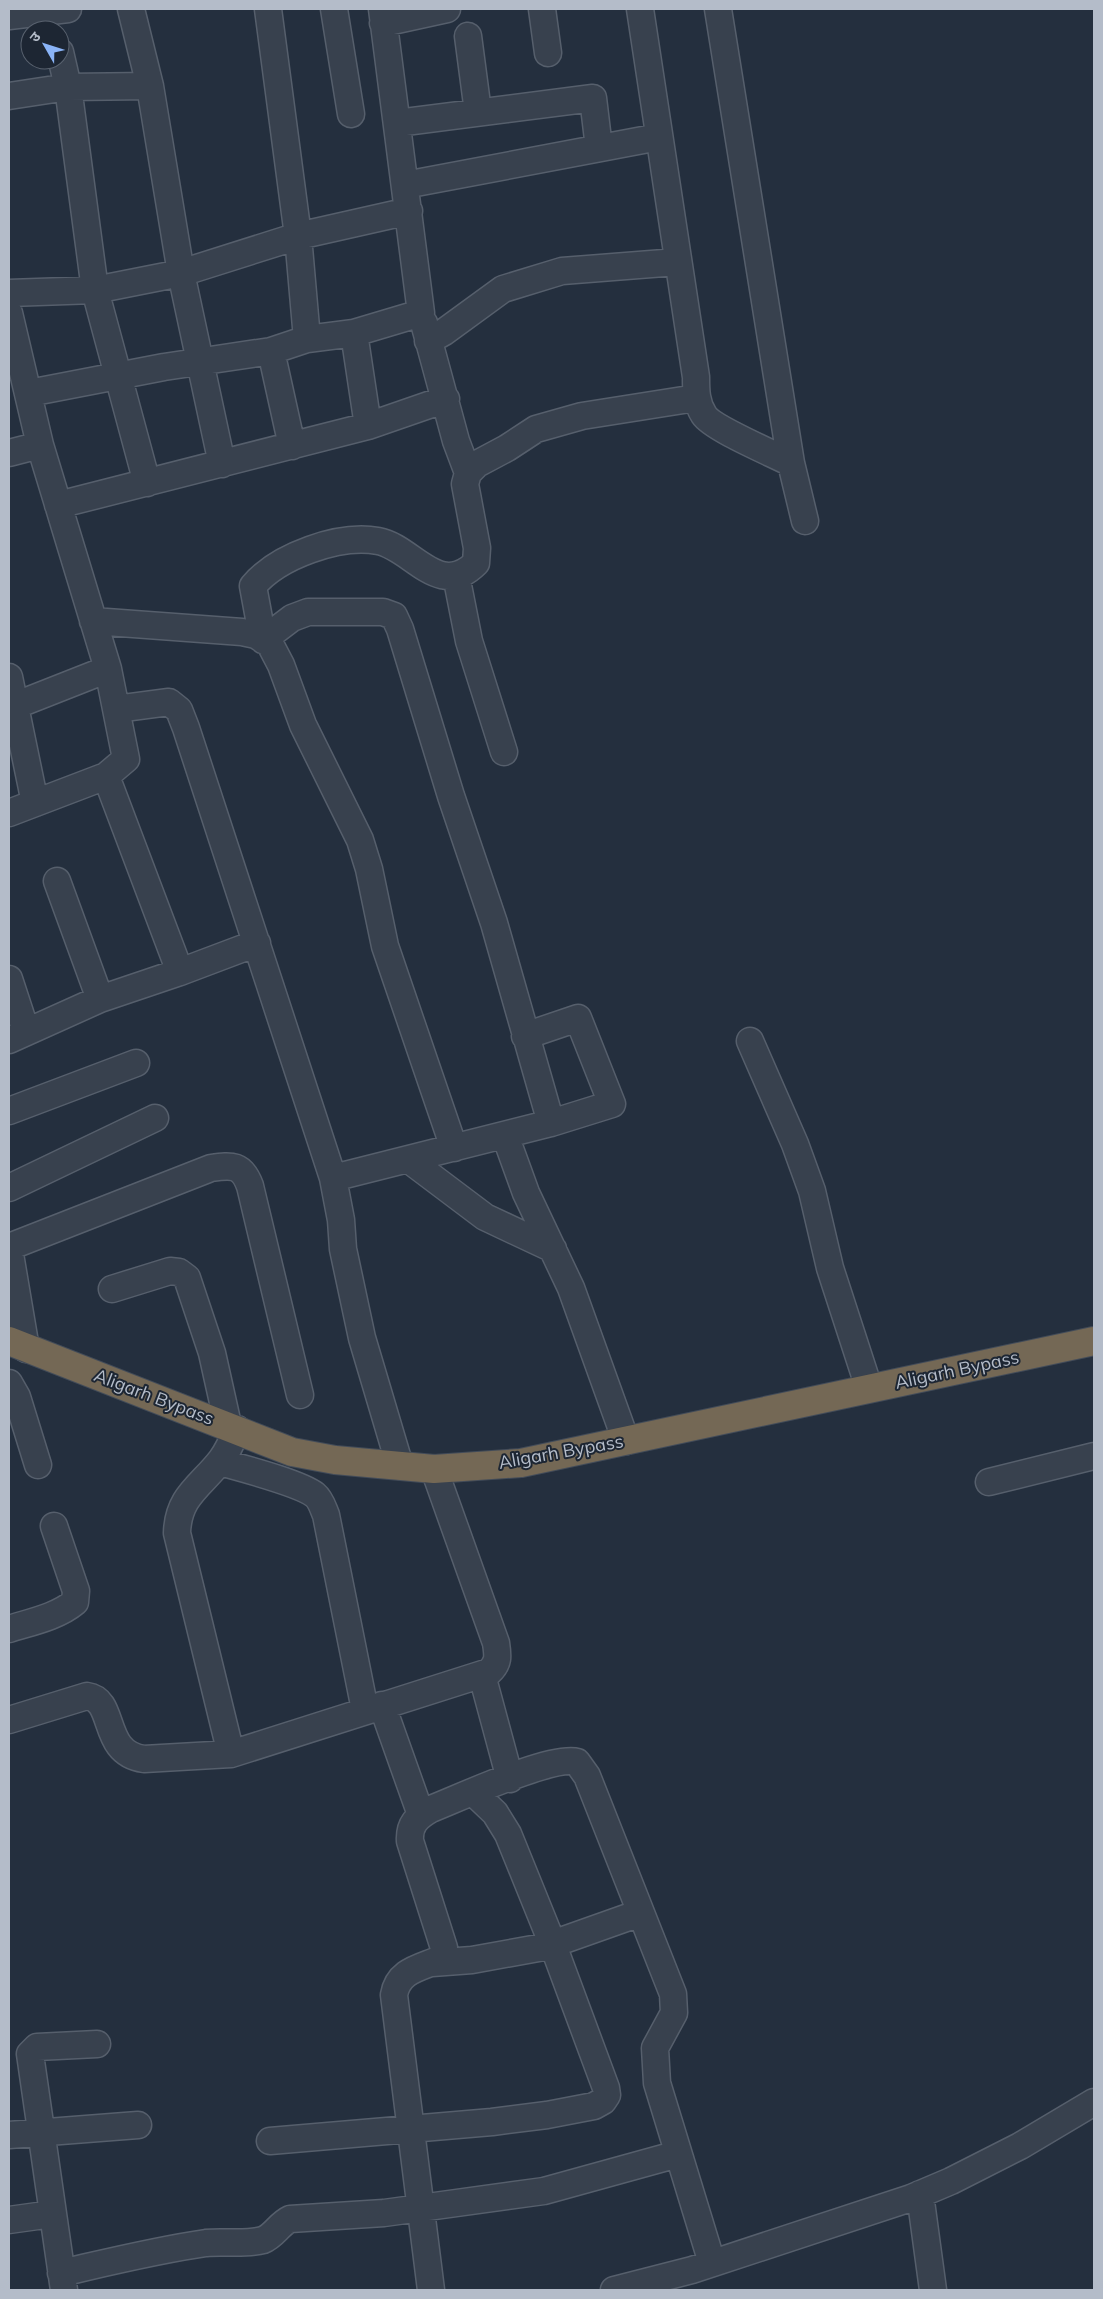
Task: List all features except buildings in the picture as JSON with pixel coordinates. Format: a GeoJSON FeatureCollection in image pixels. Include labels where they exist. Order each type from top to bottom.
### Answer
{"type":"FeatureCollection","features":[{"type":"Feature","properties":{"kind":"highway","name":"Aligarh Bypass"},"geometry":{"type":"LineString","coordinates":[[17,1345],[229,1442],[335,1460],[434,1469],[520,1463],[1094,1341]]}},
{"type":"Feature","properties":{"kind":"street"},"geometry":{"type":"LineString","coordinates":[[131,9],[150,86],[181,273],[222,464]]}},
{"type":"Feature","properties":{"kind":"street"},"geometry":{"type":"LineString","coordinates":[[268,9],[298,236],[307,338]]}},
{"type":"Feature","properties":{"kind":"street"},"geometry":{"type":"LineString","coordinates":[[334,9],[351,114]]}},
{"type":"Feature","properties":{"kind":"street"},"geometry":{"type":"LineString","coordinates":[[447,9],[382,16],[406,185],[421,313],[456,441],[468,473]]}},
{"type":"Feature","properties":{"kind":"street"},"geometry":{"type":"LineString","coordinates":[[542,9],[548,53]]}},
{"type":"Feature","properties":{"kind":"street"},"geometry":{"type":"LineString","coordinates":[[640,9],[696,377],[696,398],[704,416],[717,425],[791,463]]}},
{"type":"Feature","properties":{"kind":"street"},"geometry":{"type":"LineString","coordinates":[[718,9],[791,463],[805,522]]}},
{"type":"Feature","properties":{"kind":"street"},"geometry":{"type":"LineString","coordinates":[[12,13],[58,17]]}},
{"type":"Feature","properties":{"kind":"street"},"geometry":{"type":"LineString","coordinates":[[468,36],[478,112]]}},
{"type":"Feature","properties":{"kind":"street"},"geometry":{"type":"LineString","coordinates":[[64,70],[95,290],[147,483]]}},
{"type":"Feature","properties":{"kind":"street"},"geometry":{"type":"LineString","coordinates":[[9,96],[68,87],[150,86]]}},
{"type":"Feature","properties":{"kind":"street"},"geometry":{"type":"LineString","coordinates":[[397,123],[593,98],[599,148]]}},
{"type":"Feature","properties":{"kind":"street"},"geometry":{"type":"LineString","coordinates":[[406,185],[659,137]]}},
{"type":"Feature","properties":{"kind":"street"},"geometry":{"type":"LineString","coordinates":[[9,293],[95,290],[181,273],[298,236],[409,211]]}},
{"type":"Feature","properties":{"kind":"street"},"geometry":{"type":"LineString","coordinates":[[428,341],[444,332],[503,289],[562,271],[677,262]]}},
{"type":"Feature","properties":{"kind":"street"},"geometry":{"type":"LineString","coordinates":[[9,313],[40,445],[108,669],[126,758],[106,776],[9,813]]}},
{"type":"Feature","properties":{"kind":"street"},"geometry":{"type":"LineString","coordinates":[[29,393],[164,367],[271,351],[307,338],[354,333],[421,313]]}},
{"type":"Feature","properties":{"kind":"street"},"geometry":{"type":"LineString","coordinates":[[354,333],[368,426]]}},
{"type":"Feature","properties":{"kind":"street"},"geometry":{"type":"LineString","coordinates":[[271,351],[292,446]]}},
{"type":"Feature","properties":{"kind":"street"},"geometry":{"type":"LineString","coordinates":[[263,640],[253,586],[263,574],[286,560],[323,546],[353,540],[379,541],[392,547],[427,570],[442,575],[456,575],[468,571],[476,563],[477,548],[465,484],[468,473],[476,464],[507,448],[536,429],[582,416],[696,398]]}},
{"type":"Feature","properties":{"kind":"street"},"geometry":{"type":"LineString","coordinates":[[58,505],[368,426],[446,399]]}},
{"type":"Feature","properties":{"kind":"street"},"geometry":{"type":"LineString","coordinates":[[9,453],[40,445]]}},
{"type":"Feature","properties":{"kind":"street"},"geometry":{"type":"LineString","coordinates":[[456,575],[469,641],[504,752]]}},
{"type":"Feature","properties":{"kind":"street"},"geometry":{"type":"LineString","coordinates":[[263,640],[292,618],[308,612],[382,612],[394,616],[400,629],[451,796],[494,923],[551,1124]]}},
{"type":"Feature","properties":{"kind":"street"},"geometry":{"type":"LineString","coordinates":[[93,621],[242,632],[256,635],[270,644],[282,665],[303,724],[360,840],[369,868],[385,946],[454,1148]]}},
{"type":"Feature","properties":{"kind":"street"},"geometry":{"type":"LineString","coordinates":[[11,707],[108,669]]}},
{"type":"Feature","properties":{"kind":"street"},"geometry":{"type":"LineString","coordinates":[[9,677],[11,707],[35,803]]}},
{"type":"Feature","properties":{"kind":"street"},"geometry":{"type":"LineString","coordinates":[[116,709],[169,702],[179,710],[333,1178],[341,1220],[343,1249],[362,1338],[400,1466]]}},
{"type":"Feature","properties":{"kind":"street"},"geometry":{"type":"LineString","coordinates":[[106,776],[180,972]]}},
{"type":"Feature","properties":{"kind":"street"},"geometry":{"type":"LineString","coordinates":[[57,882],[100,1000]]}},
{"type":"Feature","properties":{"kind":"street"},"geometry":{"type":"LineString","coordinates":[[9,979],[18,1035],[100,1000],[257,943]]}},
{"type":"Feature","properties":{"kind":"street"},"geometry":{"type":"LineString","coordinates":[[333,1178],[551,1124],[612,1104],[578,1018],[525,1036]]}},
{"type":"Feature","properties":{"kind":"street"},"geometry":{"type":"LineString","coordinates":[[750,1041],[808,1178],[836,1286],[869,1388]]}},
{"type":"Feature","properties":{"kind":"street"},"geometry":{"type":"LineString","coordinates":[[9,1111],[136,1062]]}},
{"type":"Feature","properties":{"kind":"street"},"geometry":{"type":"LineString","coordinates":[[9,1188],[155,1118]]}},
{"type":"Feature","properties":{"kind":"street"},"geometry":{"type":"LineString","coordinates":[[505,1135],[526,1193],[571,1288],[626,1441]]}},
{"type":"Feature","properties":{"kind":"street"},"geometry":{"type":"LineString","coordinates":[[408,1159],[485,1217],[553,1249]]}},
{"type":"Feature","properties":{"kind":"street"},"geometry":{"type":"LineString","coordinates":[[17,1345],[9,1248],[211,1168],[230,1166],[238,1168],[246,1175],[250,1186],[300,1395]]}},
{"type":"Feature","properties":{"kind":"street"},"geometry":{"type":"LineString","coordinates":[[112,1289],[170,1270],[178,1272],[187,1278],[212,1353],[229,1442],[300,1488],[315,1495],[322,1503],[373,1708],[421,1815]]}},
{"type":"Feature","properties":{"kind":"street"},"geometry":{"type":"LineString","coordinates":[[9,1383],[17,1397],[38,1465]]}},
{"type":"Feature","properties":{"kind":"street"},"geometry":{"type":"LineString","coordinates":[[229,1442],[187,1498],[178,1516],[177,1533],[231,1754]]}},
{"type":"Feature","properties":{"kind":"street"},"geometry":{"type":"LineString","coordinates":[[989,1482],[1094,1456]]}},
{"type":"Feature","properties":{"kind":"street"},"geometry":{"type":"LineString","coordinates":[[11,1713],[87,1696],[95,1697],[100,1702],[116,1743],[124,1752],[135,1757],[231,1754],[489,1672],[497,1665],[496,1643],[434,1469]]}},
{"type":"Feature","properties":{"kind":"street"},"geometry":{"type":"LineString","coordinates":[[9,1629],[67,1609],[75,1602],[76,1592],[54,1526]]}},
{"type":"Feature","properties":{"kind":"street"},"geometry":{"type":"LineString","coordinates":[[482,1675],[510,1778]]}},
{"type":"Feature","properties":{"kind":"street"},"geometry":{"type":"LineString","coordinates":[[431,2290],[394,1995],[399,1980],[405,1974],[442,1958],[444,1948],[410,1841],[409,1831],[413,1822],[421,1815],[510,1778],[561,1761],[577,1762],[587,1776],[675,2003],[674,2012],[655,2048],[655,2063],[659,2091],[712,2263]]}},
{"type":"Feature","properties":{"kind":"street"},"geometry":{"type":"LineString","coordinates":[[270,2141],[410,2130],[547,2115],[579,2110],[603,2101],[607,2095],[553,1945],[508,1834],[495,1812],[474,1793]]}},
{"type":"Feature","properties":{"kind":"street"},"geometry":{"type":"LineString","coordinates":[[432,1963],[472,1960],[553,1945],[640,1913]]}},
{"type":"Feature","properties":{"kind":"street"},"geometry":{"type":"LineString","coordinates":[[97,2044],[37,2048],[33,2050],[30,2059],[42,2132],[62,2286],[151,2253],[208,2243],[262,2240],[268,2238],[283,2222],[290,2219],[421,2208],[564,2187],[678,2154]]}},
{"type":"Feature","properties":{"kind":"street"},"geometry":{"type":"LineString","coordinates":[[617,2290],[798,2237],[920,2194],[1020,2146],[1094,2102]]}},
{"type":"Feature","properties":{"kind":"street"},"geometry":{"type":"LineString","coordinates":[[9,2135],[138,2125]]}},
{"type":"Feature","properties":{"kind":"street"},"geometry":{"type":"LineString","coordinates":[[920,2194],[933,2290]]}},
{"type":"Feature","properties":{"kind":"street"},"geometry":{"type":"LineString","coordinates":[[9,2220],[52,2214]]}}]}
